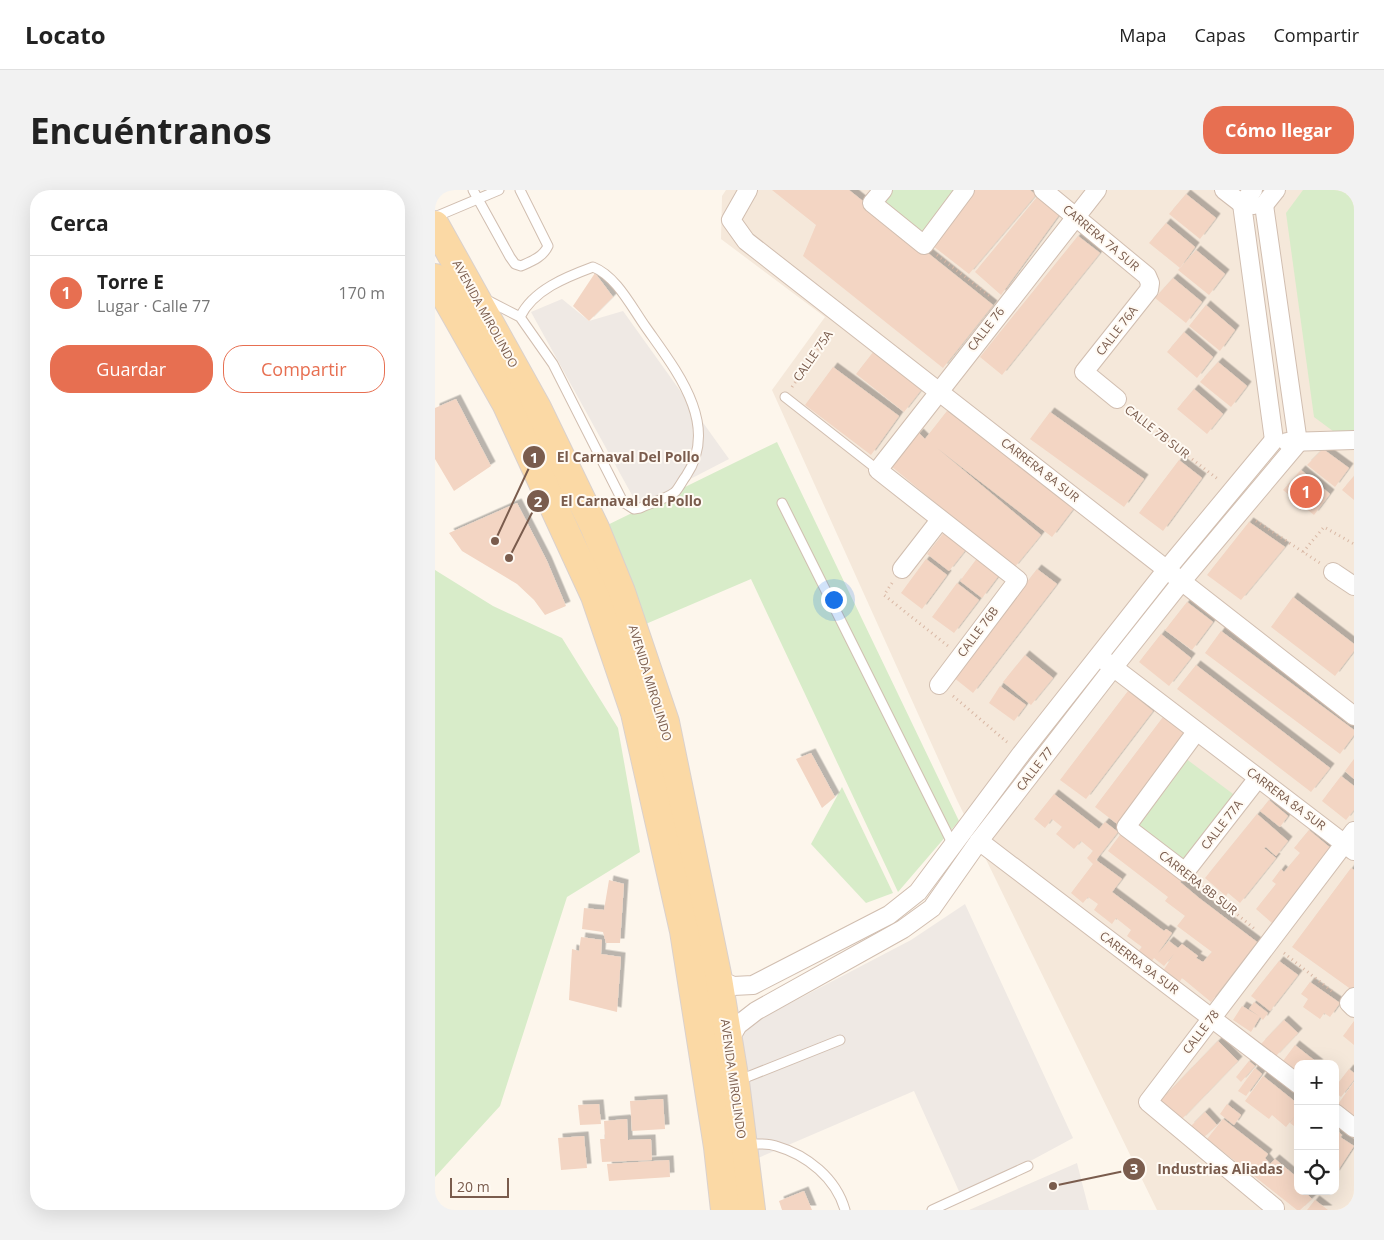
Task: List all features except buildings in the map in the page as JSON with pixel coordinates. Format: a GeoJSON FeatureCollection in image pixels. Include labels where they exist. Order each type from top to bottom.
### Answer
{"type":"FeatureCollection","features":[{"type":"Feature","properties":{"kind":"main road","name":"AVENIDA MIROLINDO"},"geometry":{"type":"LineString","coordinates":[[435,225],[537,408],[595,528],[621,592],[665,722],[718,979],[735,1082],[741,1144],[751,1210]]}},
{"type":"Feature","properties":{"kind":"main road","name":"AVENIDA MIROLINDO"},"geometry":{"type":"LineString","coordinates":[[435,278],[506,403],[595,596],[635,713],[683,931],[718,1147],[725,1210]]}},
{"type":"Feature","properties":{"kind":"street","name":"CARRERA 8A SUR"},"geometry":{"type":"LineString","coordinates":[[748,190],[731,220],[746,241],[1354,716]]}},
{"type":"Feature","properties":{"kind":"street"},"geometry":{"type":"LineString","coordinates":[[878,196],[925,245],[965,190]]}},
{"type":"Feature","properties":{"kind":"street","name":"CARRERA 7A SUR"},"geometry":{"type":"LineString","coordinates":[[1043,190],[1147,276],[1150,283],[1149,290]]}},
{"type":"Feature","properties":{"kind":"street","name":"CALLE 76"},"geometry":{"type":"LineString","coordinates":[[877,470],[1003,307],[1097,190]]}},
{"type":"Feature","properties":{"kind":"street"},"geometry":{"type":"LineString","coordinates":[[1224,190],[1247,197],[1264,205]]}},
{"type":"Feature","properties":{"kind":"street"},"geometry":{"type":"LineString","coordinates":[[1277,190],[1264,205],[1298,443]]}},
{"type":"Feature","properties":{"kind":"street"},"geometry":{"type":"LineString","coordinates":[[1247,197],[1274,440],[1298,443],[1354,440]]}},
{"type":"Feature","properties":{"kind":"street","name":"CALLE 76A"},"geometry":{"type":"LineString","coordinates":[[1085,372],[1149,290]]}},
{"type":"Feature","properties":{"kind":"street","name":"CALLE 7B SUR"},"geometry":{"type":"LineString","coordinates":[[1085,372],[1117,399]]}},
{"type":"Feature","properties":{"kind":"street","name":"CALLE 77"},"geometry":{"type":"LineString","coordinates":[[718,979],[733,986],[753,985],[889,915],[918,892],[1021,754],[1167,569],[1274,440]]}},
{"type":"Feature","properties":{"kind":"street","name":"CALLE 77"},"geometry":{"type":"LineString","coordinates":[[728,1042],[738,1025],[756,1011],[903,928],[931,908],[979,841],[1113,668],[1182,581],[1298,443]]}},
{"type":"Feature","properties":{"kind":"street"},"geometry":{"type":"LineString","coordinates":[[877,470],[940,520],[902,570]]}},
{"type":"Feature","properties":{"kind":"street","name":"CALLE 76B"},"geometry":{"type":"LineString","coordinates":[[939,685],[1018,580],[940,520]]}},
{"type":"Feature","properties":{"kind":"street"},"geometry":{"type":"LineString","coordinates":[[1333,572],[1354,586]]}},
{"type":"Feature","properties":{"kind":"street","name":"CARRERA 8A SUR"},"geometry":{"type":"LineString","coordinates":[[1099,656],[1258,778],[1351,842]]}},
{"type":"Feature","properties":{"kind":"street","name":"CARRERA 8B SUR"},"geometry":{"type":"LineString","coordinates":[[1185,872],[1126,827],[1197,732]]}},
{"type":"Feature","properties":{"kind":"street","name":"CALLE 77A"},"geometry":{"type":"LineString","coordinates":[[1185,872],[1258,778]]}},
{"type":"Feature","properties":{"kind":"street","name":"CARERRA 9A SUR"},"geometry":{"type":"LineString","coordinates":[[979,841],[1294,1081]]}},
{"type":"Feature","properties":{"kind":"street","name":"CALLE 78"},"geometry":{"type":"LineString","coordinates":[[1274,1209],[1148,1102],[1270,941],[1351,842]]}},
{"type":"Feature","properties":{"kind":"street"},"geometry":{"type":"LineString","coordinates":[[954,846],[968,857]]}},
{"type":"Feature","properties":{"kind":"street"},"geometry":{"type":"LineString","coordinates":[[1339,1116],[1354,1128]]}},
{"type":"Feature","properties":{"kind":"lane"},"geometry":{"type":"LineString","coordinates":[[473,190],[510,257],[515,264],[521,266],[537,259],[545,252],[548,246],[520,190]]}},
{"type":"Feature","properties":{"kind":"lane"},"geometry":{"type":"LineString","coordinates":[[435,217],[499,190]]}},
{"type":"Feature","properties":{"kind":"lane"},"geometry":{"type":"LineString","coordinates":[[475,296],[497,304],[520,317],[553,364],[623,502],[634,509],[675,492],[692,468],[699,446],[695,405],[670,362],[614,283],[602,271],[593,267],[574,274],[533,297],[525,306],[520,317]]}},
{"type":"Feature","properties":{"kind":"lane"},"geometry":{"type":"LineString","coordinates":[[785,397],[877,470]]}},
{"type":"Feature","properties":{"kind":"lane"},"geometry":{"type":"LineString","coordinates":[[782,503],[954,846]]}},
{"type":"Feature","properties":{"kind":"lane"},"geometry":{"type":"LineString","coordinates":[[735,1082],[840,1040]]}},
{"type":"Feature","properties":{"kind":"lane"},"geometry":{"type":"LineString","coordinates":[[741,1144],[775,1146],[803,1156],[829,1179],[845,1210]]}},
{"type":"Feature","properties":{"kind":"lane"},"geometry":{"type":"LineString","coordinates":[[932,1210],[1028,1166]]}},
{"type":"Feature","properties":{"kind":"path"},"geometry":{"type":"LineString","coordinates":[[925,245],[1003,307]]}},
{"type":"Feature","properties":{"kind":"path","name":"CALLE 75A"},"geometry":{"type":"LineString","coordinates":[[785,397],[842,315]]}},
{"type":"Feature","properties":{"kind":"path","name":"CALLE 7B SUR"},"geometry":{"type":"LineString","coordinates":[[1117,399],[1231,490]]}},
{"type":"Feature","properties":{"kind":"path"},"geometry":{"type":"LineString","coordinates":[[1241,511],[1333,572]]}},
{"type":"Feature","properties":{"kind":"path"},"geometry":{"type":"LineString","coordinates":[[1303,552],[1324,528],[1354,544]]}},
{"type":"Feature","properties":{"kind":"path"},"geometry":{"type":"LineString","coordinates":[[884,595],[960,656]]}},
{"type":"Feature","properties":{"kind":"path"},"geometry":{"type":"LineString","coordinates":[[939,685],[1021,754]]}},
{"type":"Feature","properties":{"kind":"path","name":"CARRERA 8B SUR"},"geometry":{"type":"LineString","coordinates":[[1185,872],[1270,941],[1352,1003]]}},
{"type":"Feature","properties":{"kind":"shaded area"},"geometry":{"type":"Polygon","coordinates":[[[726,190],[1354,190],[1354,1210],[1157,1210],[956,798],[772,390],[825,317],[721,239],[722,196],[726,190]]]}},
{"type":"Feature","properties":{"kind":"shaded area"},"geometry":{"type":"Polygon","coordinates":[[[562,299],[589,321],[623,311],[729,459],[638,506],[531,312],[562,299]]]}},
{"type":"Feature","properties":{"kind":"shaded area"},"geometry":{"type":"Polygon","coordinates":[[[965,904],[1073,1138],[962,1198],[914,1091],[751,1161],[737,1031],[911,940],[965,904]]]}},
{"type":"Feature","properties":{"kind":"shaded area"},"geometry":{"type":"Polygon","coordinates":[[[1077,1163],[1089,1210],[969,1210],[1077,1163]]]}},
{"type":"Feature","properties":{"kind":"green space"},"geometry":{"type":"Polygon","coordinates":[[[891,190],[961,190],[923,240],[880,205],[891,190]]]}},
{"type":"Feature","properties":{"kind":"green space"},"geometry":{"type":"Polygon","coordinates":[[[1303,190],[1354,190],[1354,435],[1341,437],[1314,417],[1286,213],[1303,190]]]}},
{"type":"Feature","properties":{"kind":"green space"},"geometry":{"type":"Polygon","coordinates":[[[777,442],[959,821],[898,892],[751,579],[627,632],[587,535],[777,442]]]}},
{"type":"Feature","properties":{"kind":"green space"},"geometry":{"type":"Polygon","coordinates":[[[435,570],[493,606],[562,638],[618,728],[640,852],[567,897],[500,1106],[435,1177],[435,570]]]}},
{"type":"Feature","properties":{"kind":"green space"},"geometry":{"type":"Polygon","coordinates":[[[1181,755],[1241,800],[1185,872],[1126,827],[1181,755]]]}},
{"type":"Feature","properties":{"kind":"green space"},"geometry":{"type":"Polygon","coordinates":[[[842,787],[893,893],[866,903],[811,844],[842,787]]]}},
{"type":"Feature","properties":{"kind":"place","name":"Torre E"},"geometry":{"type":"Point","coordinates":[1306,492]}},
{"type":"Feature","properties":{"kind":"place","name":"El Carnaval Del Pollo"},"geometry":{"type":"Point","coordinates":[495,541]}},
{"type":"Feature","properties":{"kind":"place","name":"El Carnaval del Pollo"},"geometry":{"type":"Point","coordinates":[509,558]}},
{"type":"Feature","properties":{"kind":"place","name":"Industrias Aliadas"},"geometry":{"type":"Point","coordinates":[1053,1186]}}]}
